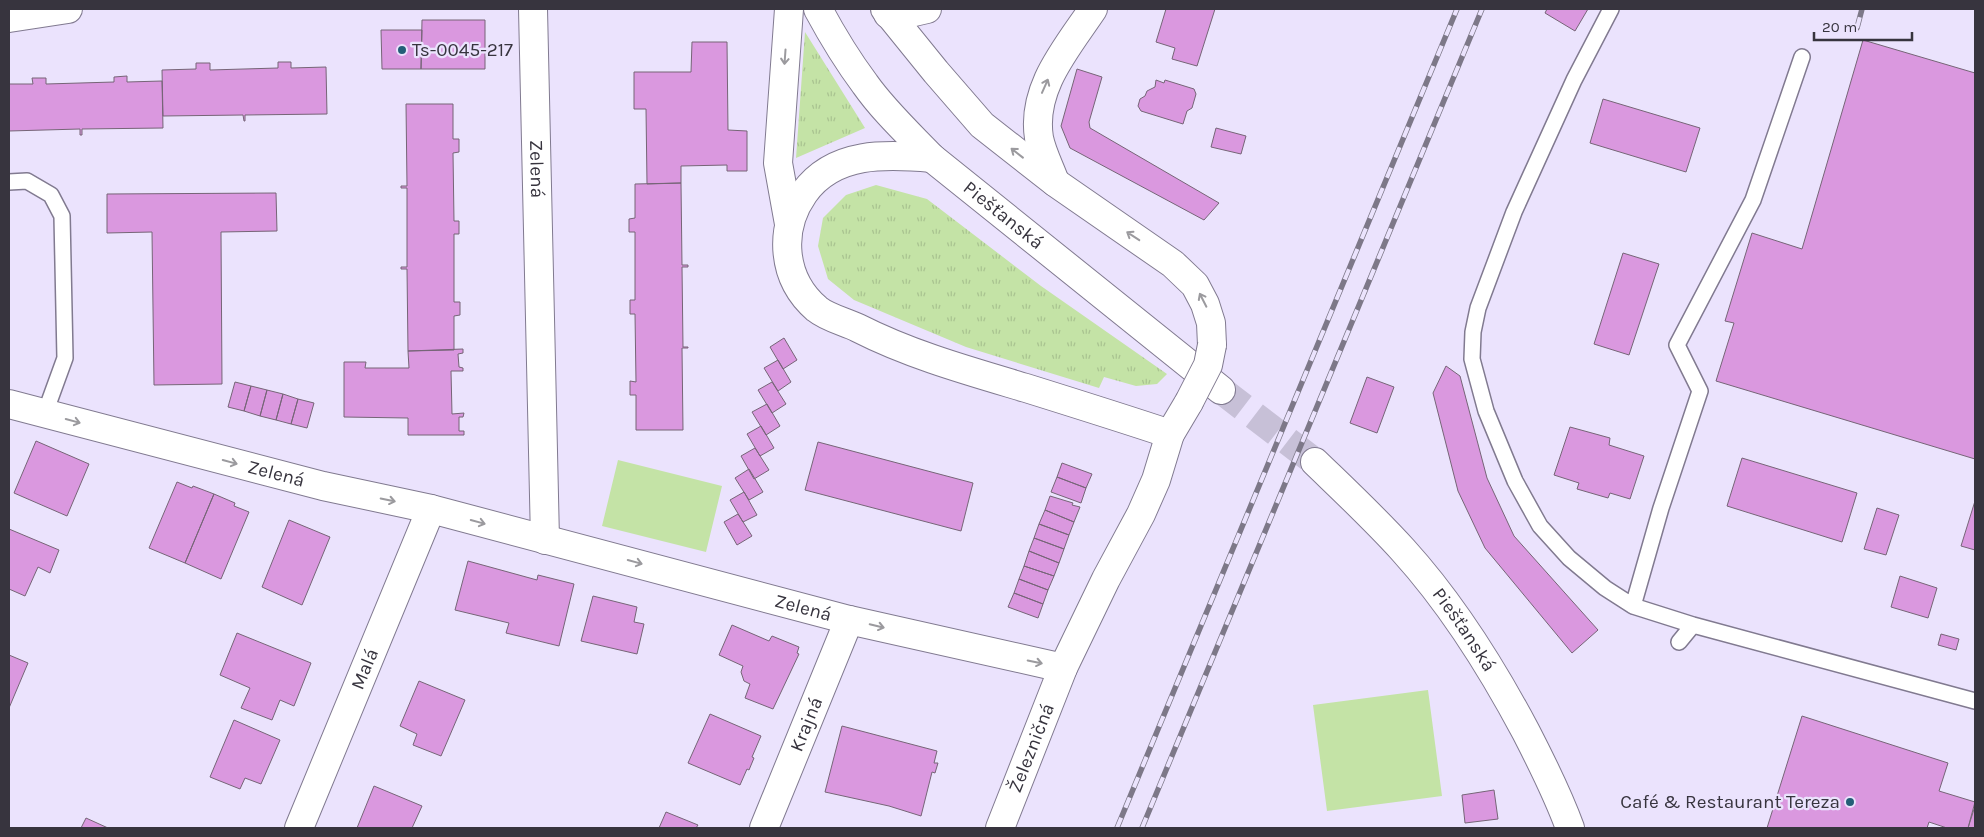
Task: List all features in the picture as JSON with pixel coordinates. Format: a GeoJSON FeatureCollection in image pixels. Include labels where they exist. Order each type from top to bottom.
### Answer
{"type":"FeatureCollection","features":[{"type":"Feature","properties":{"kind":"street"},"geometry":{"type":"LineString","coordinates":[[9,18],[68,9]]}},
{"type":"Feature","properties":{"kind":"street","name":"Zelená"},"geometry":{"type":"LineString","coordinates":[[534,9],[545,540]]}},
{"type":"Feature","properties":{"kind":"street"},"geometry":{"type":"LineString","coordinates":[[789,9],[778,163],[789,224]]}},
{"type":"Feature","properties":{"kind":"street","name":"Piešťanská"},"geometry":{"type":"LineString","coordinates":[[818,9],[837,44],[865,85],[932,158],[1221,390]]}},
{"type":"Feature","properties":{"kind":"street"},"geometry":{"type":"LineString","coordinates":[[886,11],[914,12],[928,9]]}},
{"type":"Feature","properties":{"kind":"street"},"geometry":{"type":"LineString","coordinates":[[1056,183],[1039,140],[1038,113],[1042,91],[1063,53],[1092,9]]}},
{"type":"Feature","properties":{"kind":"street","name":"Železničná"},"geometry":{"type":"LineString","coordinates":[[886,11],[982,125],[1056,183],[1173,264],[1194,284],[1206,304],[1211,323],[1212,346],[1208,365],[1170,434],[1156,480],[1141,514],[1106,579],[1063,668],[1000,828]]}},
{"type":"Feature","properties":{"kind":"street"},"geometry":{"type":"LineString","coordinates":[[932,158],[891,156],[850,160],[825,172],[809,186],[797,203],[789,224],[786,247],[789,268],[801,292],[818,310],[880,339],[954,367],[1099,410],[1170,434]]}},
{"type":"Feature","properties":{"kind":"street","name":"Zelená"},"geometry":{"type":"LineString","coordinates":[[9,404],[324,486],[431,509],[849,620],[1063,668]]}},
{"type":"Feature","properties":{"kind":"street","name":"Piešťanská"},"geometry":{"type":"LineString","coordinates":[[1315,462],[1404,551],[1444,601],[1470,638],[1512,707],[1534,748],[1570,828]]}},
{"type":"Feature","properties":{"kind":"street","name":"Malá"},"geometry":{"type":"LineString","coordinates":[[299,828],[431,509]]}},
{"type":"Feature","properties":{"kind":"street","name":"Krajná"},"geometry":{"type":"LineString","coordinates":[[764,828],[849,620]]}},
{"type":"Feature","properties":{"kind":"lane"},"geometry":{"type":"LineString","coordinates":[[1611,9],[1574,80],[1514,212],[1493,263],[1478,308],[1473,332],[1472,359],[1486,411],[1515,481],[1540,526],[1569,558],[1605,588],[1633,606],[1693,625],[1975,701]]}},
{"type":"Feature","properties":{"kind":"lane"},"geometry":{"type":"LineString","coordinates":[[1633,606],[1661,508],[1700,391],[1678,345],[1753,200],[1802,57]]}},
{"type":"Feature","properties":{"kind":"lane"},"geometry":{"type":"LineString","coordinates":[[9,182],[27,181],[51,195],[62,216],[65,358],[45,413]]}},
{"type":"Feature","properties":{"kind":"lane"},"geometry":{"type":"LineString","coordinates":[[1679,642],[1693,625]]}},
{"type":"Feature","properties":{"kind":"green space"},"geometry":{"type":"Polygon","coordinates":[[[805,32],[865,128],[796,158],[805,32]]]}},
{"type":"Feature","properties":{"kind":"green space"},"geometry":{"type":"Polygon","coordinates":[[[876,185],[927,199],[1041,286],[1167,374],[1157,384],[1136,386],[1104,377],[1099,388],[966,347],[854,300],[828,279],[818,246],[823,218],[846,195],[876,185]]]}},
{"type":"Feature","properties":{"kind":"green space"},"geometry":{"type":"Polygon","coordinates":[[[618,460],[722,486],[706,552],[602,526],[618,460]]]}},
{"type":"Feature","properties":{"kind":"green space"},"geometry":{"type":"Polygon","coordinates":[[[1428,690],[1442,796],[1327,811],[1313,705],[1428,690]]]}},
{"type":"Feature","properties":{"kind":"building"},"geometry":{"type":"Polygon","coordinates":[[[1166,9],[1215,9],[1197,66],[1172,59],[1175,48],[1156,42],[1166,9]]]}},
{"type":"Feature","properties":{"kind":"building"},"geometry":{"type":"Polygon","coordinates":[[[1547,9],[1588,9],[1575,31],[1545,13],[1547,9]]]}},
{"type":"Feature","properties":{"kind":"building"},"geometry":{"type":"Polygon","coordinates":[[[422,20],[485,20],[485,69],[421,69],[422,20]]]}},
{"type":"Feature","properties":{"kind":"building","name":"Ts-0045-217"},"geometry":{"type":"Polygon","coordinates":[[[381,30],[422,30],[421,69],[382,69],[381,30]]]}},
{"type":"Feature","properties":{"kind":"building"},"geometry":{"type":"Polygon","coordinates":[[[1863,40],[1975,73],[1975,459],[1716,381],[1734,323],[1725,321],[1752,233],[1802,249],[1863,40]]]}},
{"type":"Feature","properties":{"kind":"building"},"geometry":{"type":"Polygon","coordinates":[[[692,42],[727,42],[728,130],[747,131],[747,171],[727,171],[727,165],[681,166],[681,183],[647,184],[646,109],[634,109],[634,72],[691,72],[692,42]]]}},
{"type":"Feature","properties":{"kind":"building"},"geometry":{"type":"Polygon","coordinates":[[[278,62],[291,62],[291,68],[326,67],[327,114],[245,115],[245,121],[243,115],[163,116],[162,70],[196,69],[196,63],[210,63],[210,70],[278,68],[278,62]]]}},
{"type":"Feature","properties":{"kind":"building"},"geometry":{"type":"Polygon","coordinates":[[[1077,69],[1102,77],[1089,122],[1090,128],[1219,203],[1204,220],[1070,148],[1061,126],[1077,69]]]}},
{"type":"Feature","properties":{"kind":"building"},"geometry":{"type":"Polygon","coordinates":[[[127,76],[127,82],[162,81],[163,128],[82,129],[82,135],[80,135],[80,129],[9,131],[9,84],[33,84],[32,78],[46,78],[46,84],[114,82],[114,77],[127,76]]]}},
{"type":"Feature","properties":{"kind":"building"},"geometry":{"type":"Polygon","coordinates":[[[1156,80],[1164,83],[1165,80],[1194,89],[1196,94],[1192,108],[1187,111],[1183,124],[1141,111],[1138,106],[1140,99],[1145,96],[1147,91],[1155,87],[1156,80]]]}},
{"type":"Feature","properties":{"kind":"building"},"geometry":{"type":"Polygon","coordinates":[[[1603,99],[1700,128],[1686,172],[1590,143],[1603,99]]]}},
{"type":"Feature","properties":{"kind":"building"},"geometry":{"type":"Polygon","coordinates":[[[406,104],[453,104],[453,139],[459,139],[459,152],[453,153],[454,221],[459,221],[459,234],[454,234],[454,302],[460,302],[460,315],[454,316],[454,350],[408,351],[407,269],[401,269],[401,267],[407,267],[407,188],[401,188],[401,186],[407,186],[406,104]]]}},
{"type":"Feature","properties":{"kind":"building"},"geometry":{"type":"Polygon","coordinates":[[[1216,128],[1246,136],[1241,154],[1211,147],[1216,128]]]}},
{"type":"Feature","properties":{"kind":"building"},"geometry":{"type":"Polygon","coordinates":[[[681,183],[682,265],[688,265],[688,267],[682,267],[683,347],[688,347],[682,348],[683,430],[636,430],[636,395],[630,395],[630,381],[636,382],[635,314],[630,314],[630,300],[635,300],[635,232],[629,232],[629,219],[635,218],[635,184],[681,183]]]}},
{"type":"Feature","properties":{"kind":"building"},"geometry":{"type":"Polygon","coordinates":[[[276,193],[277,231],[221,232],[222,384],[154,385],[152,232],[107,233],[107,194],[276,193]]]}},
{"type":"Feature","properties":{"kind":"building"},"geometry":{"type":"Polygon","coordinates":[[[1623,253],[1659,264],[1629,355],[1594,344],[1623,253]]]}},
{"type":"Feature","properties":{"kind":"building"},"geometry":{"type":"Polygon","coordinates":[[[784,338],[797,360],[783,369],[770,347],[784,338]]]}},
{"type":"Feature","properties":{"kind":"building"},"geometry":{"type":"Polygon","coordinates":[[[463,349],[463,353],[458,354],[459,367],[463,368],[463,371],[451,371],[452,414],[464,413],[463,417],[459,417],[459,431],[464,431],[464,435],[408,435],[408,418],[344,417],[344,362],[366,362],[365,368],[409,368],[408,351],[463,349]]]}},
{"type":"Feature","properties":{"kind":"building"},"geometry":{"type":"Polygon","coordinates":[[[778,360],[791,382],[778,391],[764,368],[778,360]]]}},
{"type":"Feature","properties":{"kind":"building"},"geometry":{"type":"Polygon","coordinates":[[[1446,366],[1460,376],[1487,478],[1514,536],[1598,630],[1572,653],[1485,548],[1458,491],[1433,393],[1446,366]]]}},
{"type":"Feature","properties":{"kind":"building"},"geometry":{"type":"Polygon","coordinates":[[[1367,377],[1394,387],[1377,433],[1350,423],[1367,377]]]}},
{"type":"Feature","properties":{"kind":"building"},"geometry":{"type":"Polygon","coordinates":[[[235,382],[251,386],[244,411],[228,407],[235,382]]]}},
{"type":"Feature","properties":{"kind":"building"},"geometry":{"type":"Polygon","coordinates":[[[772,382],[786,404],[772,413],[758,390],[772,382]]]}},
{"type":"Feature","properties":{"kind":"building"},"geometry":{"type":"Polygon","coordinates":[[[251,386],[267,390],[260,416],[244,411],[251,386]]]}},
{"type":"Feature","properties":{"kind":"building"},"geometry":{"type":"Polygon","coordinates":[[[267,390],[283,394],[276,420],[260,416],[267,390]]]}},
{"type":"Feature","properties":{"kind":"building"},"geometry":{"type":"Polygon","coordinates":[[[283,394],[298,399],[291,424],[276,420],[283,394]]]}},
{"type":"Feature","properties":{"kind":"building"},"geometry":{"type":"Polygon","coordinates":[[[298,399],[314,403],[307,428],[291,424],[298,399]]]}},
{"type":"Feature","properties":{"kind":"building"},"geometry":{"type":"Polygon","coordinates":[[[767,404],[780,426],[766,435],[752,412],[767,404]]]}},
{"type":"Feature","properties":{"kind":"building"},"geometry":{"type":"Polygon","coordinates":[[[761,426],[774,448],[760,456],[747,434],[761,426]]]}},
{"type":"Feature","properties":{"kind":"building"},"geometry":{"type":"Polygon","coordinates":[[[1570,427],[1610,438],[1609,445],[1644,456],[1630,499],[1610,493],[1608,498],[1577,489],[1579,483],[1554,475],[1570,427]]]}},
{"type":"Feature","properties":{"kind":"building"},"geometry":{"type":"Polygon","coordinates":[[[36,441],[89,464],[67,516],[14,493],[36,441]]]}},
{"type":"Feature","properties":{"kind":"building"},"geometry":{"type":"Polygon","coordinates":[[[818,442],[973,483],[961,531],[805,490],[818,442]]]}},
{"type":"Feature","properties":{"kind":"building"},"geometry":{"type":"Polygon","coordinates":[[[755,448],[769,470],[754,479],[741,456],[755,448]]]}},
{"type":"Feature","properties":{"kind":"building"},"geometry":{"type":"Polygon","coordinates":[[[1742,458],[1857,493],[1842,542],[1727,506],[1742,458]]]}},
{"type":"Feature","properties":{"kind":"building"},"geometry":{"type":"Polygon","coordinates":[[[1062,463],[1092,474],[1086,488],[1057,477],[1062,463]]]}},
{"type":"Feature","properties":{"kind":"building"},"geometry":{"type":"Polygon","coordinates":[[[749,469],[763,492],[749,500],[735,478],[749,469]]]}},
{"type":"Feature","properties":{"kind":"building"},"geometry":{"type":"Polygon","coordinates":[[[1057,477],[1086,488],[1081,503],[1051,492],[1057,477]]]}},
{"type":"Feature","properties":{"kind":"building"},"geometry":{"type":"Polygon","coordinates":[[[177,482],[214,494],[185,563],[149,548],[177,482]]]}},
{"type":"Feature","properties":{"kind":"building"},"geometry":{"type":"Polygon","coordinates":[[[744,492],[757,515],[743,522],[730,500],[744,492]]]}},
{"type":"Feature","properties":{"kind":"building"},"geometry":{"type":"Polygon","coordinates":[[[214,494],[235,503],[234,506],[249,512],[221,579],[185,563],[214,494]]]}},
{"type":"Feature","properties":{"kind":"building"},"geometry":{"type":"Polygon","coordinates":[[[1050,496],[1080,507],[1074,522],[1045,510],[1050,496]]]}},
{"type":"Feature","properties":{"kind":"building"},"geometry":{"type":"Polygon","coordinates":[[[1975,501],[1975,550],[1961,546],[1975,501]]]}},
{"type":"Feature","properties":{"kind":"building"},"geometry":{"type":"Polygon","coordinates":[[[1877,508],[1899,515],[1886,555],[1864,549],[1877,508]]]}},
{"type":"Feature","properties":{"kind":"building"},"geometry":{"type":"Polygon","coordinates":[[[1045,510],[1074,522],[1069,535],[1039,524],[1045,510]]]}},
{"type":"Feature","properties":{"kind":"building"},"geometry":{"type":"Polygon","coordinates":[[[738,514],[752,536],[737,545],[724,522],[738,514]]]}},
{"type":"Feature","properties":{"kind":"building"},"geometry":{"type":"Polygon","coordinates":[[[289,520],[330,537],[302,605],[262,587],[289,520]]]}},
{"type":"Feature","properties":{"kind":"building"},"geometry":{"type":"Polygon","coordinates":[[[1039,524],[1069,535],[1064,549],[1034,538],[1039,524]]]}},
{"type":"Feature","properties":{"kind":"building"},"geometry":{"type":"Polygon","coordinates":[[[9,529],[59,550],[50,573],[38,567],[25,596],[9,589],[9,529]]]}},
{"type":"Feature","properties":{"kind":"building"},"geometry":{"type":"Polygon","coordinates":[[[1034,538],[1064,549],[1059,563],[1029,551],[1034,538]]]}},
{"type":"Feature","properties":{"kind":"building"},"geometry":{"type":"Polygon","coordinates":[[[1029,551],[1059,563],[1054,576],[1024,566],[1029,551]]]}},
{"type":"Feature","properties":{"kind":"building"},"geometry":{"type":"Polygon","coordinates":[[[468,561],[537,580],[538,575],[574,584],[559,646],[506,633],[509,623],[455,610],[468,561]]]}},
{"type":"Feature","properties":{"kind":"building"},"geometry":{"type":"Polygon","coordinates":[[[1024,566],[1054,576],[1048,590],[1019,579],[1024,566]]]}},
{"type":"Feature","properties":{"kind":"building"},"geometry":{"type":"Polygon","coordinates":[[[1900,576],[1937,588],[1928,618],[1891,607],[1900,576]]]}},
{"type":"Feature","properties":{"kind":"building"},"geometry":{"type":"Polygon","coordinates":[[[1019,579],[1048,590],[1043,604],[1014,593],[1019,579]]]}},
{"type":"Feature","properties":{"kind":"building"},"geometry":{"type":"Polygon","coordinates":[[[1014,593],[1043,604],[1038,618],[1008,607],[1014,593]]]}},
{"type":"Feature","properties":{"kind":"building"},"geometry":{"type":"Polygon","coordinates":[[[593,596],[637,607],[634,622],[644,624],[637,654],[581,641],[593,596]]]}},
{"type":"Feature","properties":{"kind":"building"},"geometry":{"type":"Polygon","coordinates":[[[732,625],[769,641],[772,636],[799,647],[797,653],[799,654],[773,709],[745,698],[750,684],[744,681],[741,672],[743,666],[719,655],[732,625]]]}},
{"type":"Feature","properties":{"kind":"building"},"geometry":{"type":"Polygon","coordinates":[[[237,633],[311,663],[294,706],[280,700],[272,720],[241,708],[250,688],[220,675],[237,633]]]}},
{"type":"Feature","properties":{"kind":"building"},"geometry":{"type":"Polygon","coordinates":[[[1941,634],[1959,639],[1956,650],[1938,645],[1941,634]]]}},
{"type":"Feature","properties":{"kind":"building"},"geometry":{"type":"Polygon","coordinates":[[[9,655],[28,663],[9,708],[9,655]]]}},
{"type":"Feature","properties":{"kind":"building"},"geometry":{"type":"Polygon","coordinates":[[[419,681],[465,700],[441,756],[413,745],[417,734],[400,726],[419,681]]]}},
{"type":"Feature","properties":{"kind":"building"},"geometry":{"type":"Polygon","coordinates":[[[710,714],[761,736],[749,770],[747,769],[740,785],[688,763],[710,714]]]}},
{"type":"Feature","properties":{"kind":"building"},"geometry":{"type":"Polygon","coordinates":[[[1802,716],[1948,763],[1939,791],[1975,802],[1968,828],[1947,828],[1929,822],[1927,828],[1767,828],[1802,716]]]}},
{"type":"Feature","properties":{"kind":"building"},"geometry":{"type":"Polygon","coordinates":[[[234,720],[280,740],[261,784],[245,778],[240,789],[210,777],[234,720]]]}},
{"type":"Feature","properties":{"kind":"building"},"geometry":{"type":"Polygon","coordinates":[[[842,726],[937,751],[934,763],[938,763],[935,773],[932,772],[921,816],[889,806],[825,792],[842,726]]]}},
{"type":"Feature","properties":{"kind":"building"},"geometry":{"type":"Polygon","coordinates":[[[374,786],[422,806],[412,828],[357,828],[374,786]]]}},
{"type":"Feature","properties":{"kind":"building"},"geometry":{"type":"Polygon","coordinates":[[[1494,790],[1498,819],[1465,823],[1462,795],[1494,790]]]}},
{"type":"Feature","properties":{"kind":"building"},"geometry":{"type":"Polygon","coordinates":[[[1975,806],[1975,828],[1968,828],[1975,806]]]}},
{"type":"Feature","properties":{"kind":"building"},"geometry":{"type":"Polygon","coordinates":[[[666,812],[698,825],[696,828],[659,828],[666,812]]]}},
{"type":"Feature","properties":{"kind":"building"},"geometry":{"type":"Polygon","coordinates":[[[86,818],[108,828],[81,828],[86,818]]]}},
{"type":"Feature","properties":{"kind":"tunnel"},"geometry":{"type":"LineString","coordinates":[[1221,390],[1315,462]]}},
{"type":"Feature","properties":{"kind":"railway"},"geometry":{"type":"LineString","coordinates":[[1117,828],[1457,9]]}},
{"type":"Feature","properties":{"kind":"railway"},"geometry":{"type":"LineString","coordinates":[[1142,828],[1482,9]]}},
{"type":"Feature","properties":{"kind":"railway"},"geometry":{"type":"LineString","coordinates":[[1857,28],[1862,9]]}},
{"type":"Feature","properties":{"kind":"place","name":"Ts-0045-217"},"geometry":{"type":"Point","coordinates":[402,50]}},
{"type":"Feature","properties":{"kind":"place","name":"Café & Restaurant Tereza"},"geometry":{"type":"Point","coordinates":[1850,802]}}]}
